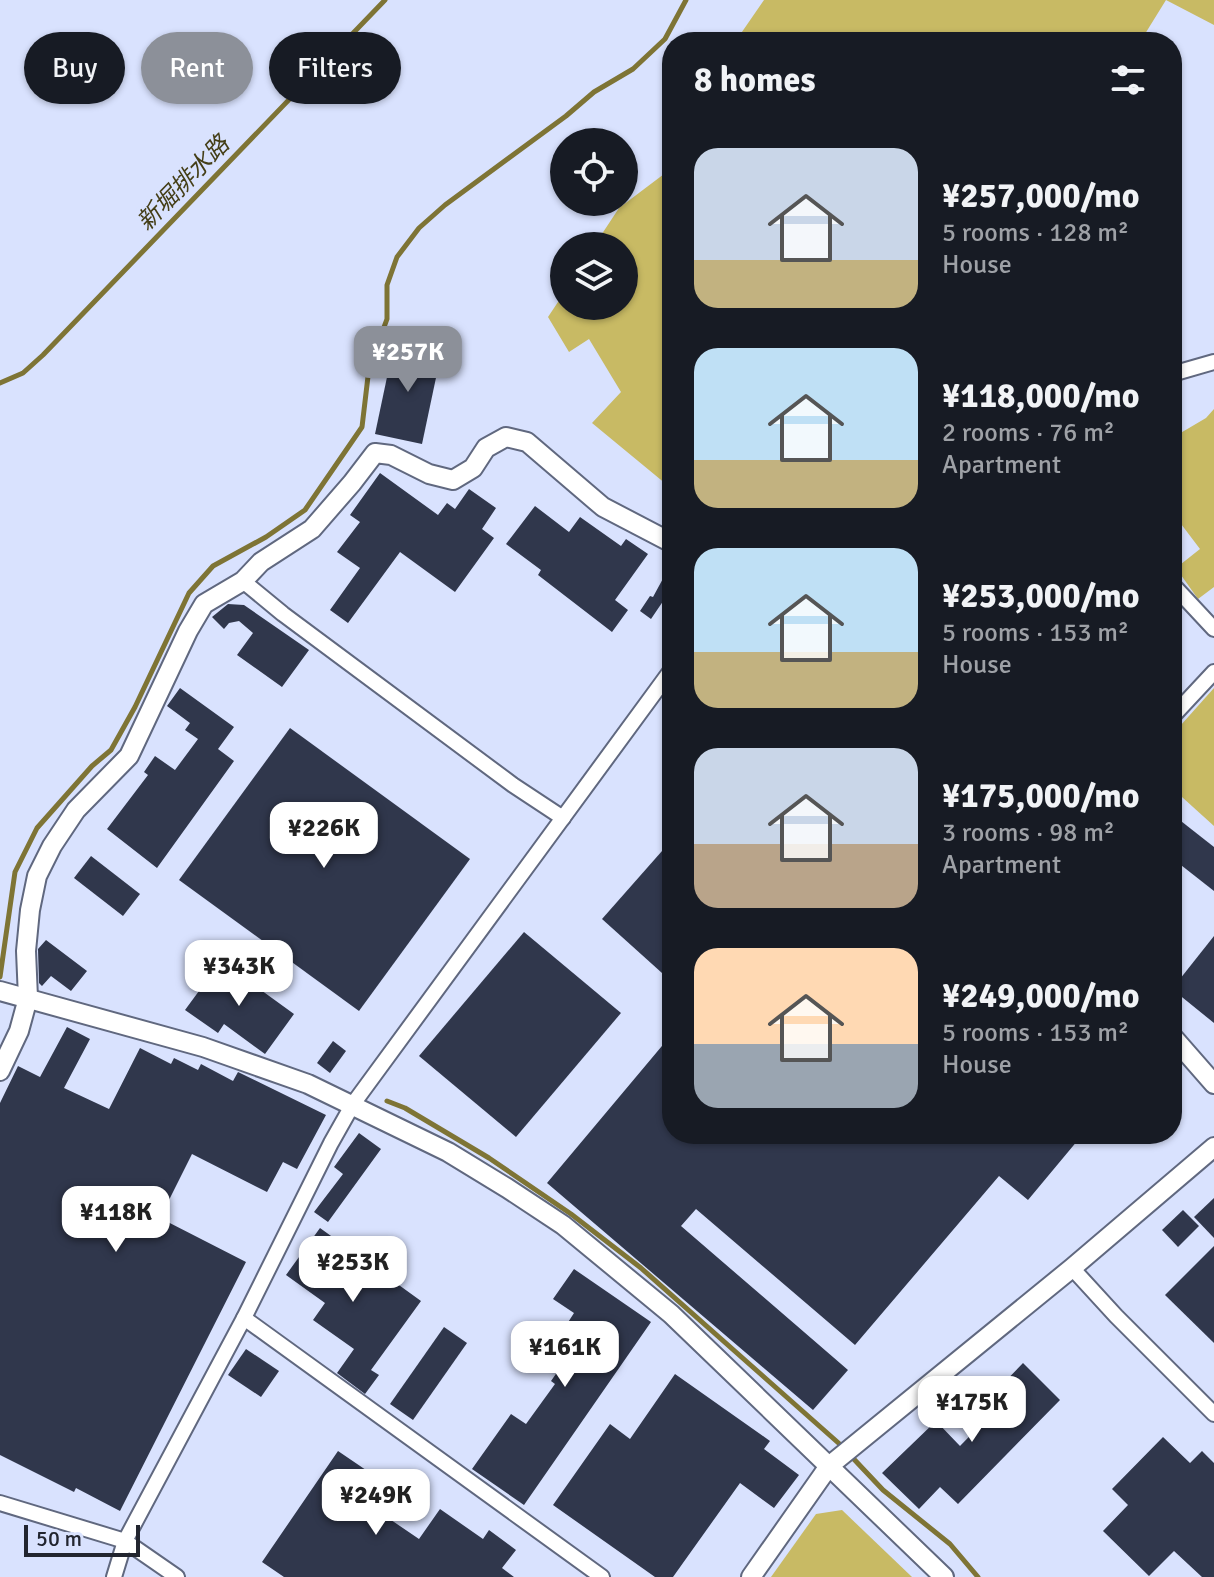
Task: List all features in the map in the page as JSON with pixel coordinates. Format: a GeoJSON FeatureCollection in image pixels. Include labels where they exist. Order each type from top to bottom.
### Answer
{"type":"FeatureCollection","features":[{"type":"Feature","properties":{"kind":"street"},"geometry":{"type":"LineString","coordinates":[[1182,371],[1214,362]]}},
{"type":"Feature","properties":{"kind":"street"},"geometry":{"type":"LineString","coordinates":[[0,1071],[19,1031],[28,998],[26,951],[30,910],[37,876],[52,846],[76,810],[129,756],[188,631],[204,604],[243,581],[261,562],[312,529],[375,453],[391,455],[429,474],[453,480],[473,468],[486,448],[506,437],[527,442],[603,507],[662,538]]}},
{"type":"Feature","properties":{"kind":"street"},"geometry":{"type":"LineString","coordinates":[[243,581],[513,785],[563,818]]}},
{"type":"Feature","properties":{"kind":"street"},"geometry":{"type":"LineString","coordinates":[[1182,595],[1214,629]]}},
{"type":"Feature","properties":{"kind":"street"},"geometry":{"type":"LineString","coordinates":[[1182,706],[1214,672]]}},
{"type":"Feature","properties":{"kind":"street"},"geometry":{"type":"LineString","coordinates":[[114,1577],[125,1541],[353,1104],[662,683]]}},
{"type":"Feature","properties":{"kind":"street"},"geometry":{"type":"LineString","coordinates":[[0,991],[203,1047],[308,1084],[448,1152],[563,1225],[671,1314],[944,1577]]}},
{"type":"Feature","properties":{"kind":"street"},"geometry":{"type":"LineString","coordinates":[[1182,1047],[1214,1084]]}},
{"type":"Feature","properties":{"kind":"street"},"geometry":{"type":"LineString","coordinates":[[751,1577],[829,1466],[1072,1268],[1214,1147]]}},
{"type":"Feature","properties":{"kind":"street"},"geometry":{"type":"LineString","coordinates":[[1072,1268],[1214,1414]]}},
{"type":"Feature","properties":{"kind":"street"},"geometry":{"type":"LineString","coordinates":[[244,1318],[602,1577]]}},
{"type":"Feature","properties":{"kind":"street"},"geometry":{"type":"LineString","coordinates":[[0,1503],[125,1541],[177,1577]]}},
{"type":"Feature","properties":{"kind":"shaded area"},"geometry":{"type":"Polygon","coordinates":[[[764,0],[1166,0],[1146,32],[742,32],[764,0]]]}},
{"type":"Feature","properties":{"kind":"shaded area"},"geometry":{"type":"Polygon","coordinates":[[[1166,0],[1214,0],[1214,25],[1166,0]]]}},
{"type":"Feature","properties":{"kind":"shaded area"},"geometry":{"type":"Polygon","coordinates":[[[662,176],[662,481],[592,423],[621,392],[589,339],[569,352],[548,317],[550,314],[550,320],[638,320],[638,232],[603,232],[614,216],[638,216],[638,194],[662,176]]]}},
{"type":"Feature","properties":{"kind":"shaded area"},"geometry":{"type":"Polygon","coordinates":[[[1214,409],[1214,587],[1198,599],[1182,576],[1182,563],[1200,549],[1182,525],[1182,432],[1206,418],[1214,409]]]}},
{"type":"Feature","properties":{"kind":"shaded area"},"geometry":{"type":"Polygon","coordinates":[[[1214,688],[1214,826],[1182,797],[1182,724],[1214,688]]]}},
{"type":"Feature","properties":{"kind":"shaded area"},"geometry":{"type":"Polygon","coordinates":[[[842,1510],[912,1577],[771,1577],[816,1514],[842,1510]]]}},
{"type":"Feature","properties":{"kind":"building"},"geometry":{"type":"Polygon","coordinates":[[[394,344],[441,354],[422,444],[375,434],[394,344]]]}},
{"type":"Feature","properties":{"kind":"building"},"geometry":{"type":"Polygon","coordinates":[[[380,473],[438,515],[447,503],[455,509],[469,489],[496,508],[482,529],[494,538],[455,592],[400,552],[348,623],[330,610],[360,568],[337,552],[360,522],[350,515],[380,473]]]}},
{"type":"Feature","properties":{"kind":"building"},"geometry":{"type":"Polygon","coordinates":[[[535,506],[569,532],[580,517],[621,546],[626,539],[648,554],[615,600],[628,610],[612,632],[538,575],[541,570],[506,544],[535,506]]]}},
{"type":"Feature","properties":{"kind":"building"},"geometry":{"type":"Polygon","coordinates":[[[662,580],[662,603],[651,619],[640,611],[650,596],[653,597],[662,580]]]}},
{"type":"Feature","properties":{"kind":"building"},"geometry":{"type":"Polygon","coordinates":[[[228,604],[244,605],[309,650],[282,687],[237,655],[253,633],[239,621],[229,623],[224,629],[212,617],[228,604]]]}},
{"type":"Feature","properties":{"kind":"building"},"geometry":{"type":"Polygon","coordinates":[[[180,688],[234,727],[218,749],[234,761],[157,868],[107,829],[148,775],[144,772],[155,756],[175,770],[198,739],[185,730],[190,723],[167,706],[180,688]]]}},
{"type":"Feature","properties":{"kind":"building"},"geometry":{"type":"Polygon","coordinates":[[[290,728],[470,859],[359,1011],[179,880],[290,728]]]}},
{"type":"Feature","properties":{"kind":"building"},"geometry":{"type":"Polygon","coordinates":[[[1182,822],[1214,847],[1214,891],[1182,866],[1182,822]]]}},
{"type":"Feature","properties":{"kind":"building"},"geometry":{"type":"Polygon","coordinates":[[[662,851],[662,973],[602,919],[662,851]]]}},
{"type":"Feature","properties":{"kind":"building"},"geometry":{"type":"Polygon","coordinates":[[[91,856],[140,894],[123,916],[74,878],[91,856]]]}},
{"type":"Feature","properties":{"kind":"building"},"geometry":{"type":"Polygon","coordinates":[[[524,932],[621,1013],[516,1137],[419,1056],[524,932]]]}},
{"type":"Feature","properties":{"kind":"building"},"geometry":{"type":"Polygon","coordinates":[[[1214,936],[1214,1023],[1182,997],[1182,976],[1214,936]]]}},
{"type":"Feature","properties":{"kind":"building"},"geometry":{"type":"Polygon","coordinates":[[[46,940],[87,971],[71,991],[51,976],[42,986],[39,983],[38,949],[46,940]]]}},
{"type":"Feature","properties":{"kind":"building"},"geometry":{"type":"Polygon","coordinates":[[[221,961],[294,1014],[265,1054],[224,1024],[218,1033],[185,1010],[221,961]]]}},
{"type":"Feature","properties":{"kind":"building"},"geometry":{"type":"Polygon","coordinates":[[[67,1027],[90,1039],[64,1088],[109,1109],[140,1048],[171,1064],[174,1058],[198,1070],[201,1064],[233,1081],[238,1072],[326,1115],[297,1169],[283,1162],[267,1192],[192,1154],[160,1218],[246,1262],[120,1511],[0,1455],[0,1103],[18,1066],[40,1077],[67,1027]]]}},
{"type":"Feature","properties":{"kind":"building"},"geometry":{"type":"Polygon","coordinates":[[[333,1041],[346,1051],[330,1073],[317,1063],[333,1041]]]}},
{"type":"Feature","properties":{"kind":"building"},"geometry":{"type":"Polygon","coordinates":[[[662,1046],[662,1144],[1075,1144],[1028,1200],[999,1176],[855,1345],[696,1209],[681,1226],[848,1370],[813,1410],[547,1183],[662,1046]]]}},
{"type":"Feature","properties":{"kind":"building"},"geometry":{"type":"Polygon","coordinates":[[[359,1133],[381,1149],[328,1222],[314,1212],[343,1174],[334,1167],[359,1133]]]}},
{"type":"Feature","properties":{"kind":"building"},"geometry":{"type":"Polygon","coordinates":[[[1214,1198],[1214,1238],[1194,1217],[1214,1198]]]}},
{"type":"Feature","properties":{"kind":"building"},"geometry":{"type":"Polygon","coordinates":[[[1183,1210],[1199,1226],[1178,1247],[1162,1230],[1183,1210]]]}},
{"type":"Feature","properties":{"kind":"building"},"geometry":{"type":"Polygon","coordinates":[[[320,1228],[421,1301],[371,1370],[379,1375],[365,1394],[337,1373],[354,1349],[313,1320],[325,1303],[286,1275],[320,1228]]]}},
{"type":"Feature","properties":{"kind":"building"},"geometry":{"type":"Polygon","coordinates":[[[1214,1246],[1214,1343],[1165,1295],[1214,1246]]]}},
{"type":"Feature","properties":{"kind":"building"},"geometry":{"type":"Polygon","coordinates":[[[574,1269],[651,1322],[524,1505],[472,1469],[511,1414],[526,1424],[555,1384],[551,1381],[581,1338],[565,1327],[574,1313],[553,1299],[574,1269]]]}},
{"type":"Feature","properties":{"kind":"building"},"geometry":{"type":"Polygon","coordinates":[[[444,1327],[467,1343],[413,1420],[390,1404],[444,1327]]]}},
{"type":"Feature","properties":{"kind":"building"},"geometry":{"type":"Polygon","coordinates":[[[246,1349],[279,1371],[261,1397],[228,1375],[246,1349]]]}},
{"type":"Feature","properties":{"kind":"building"},"geometry":{"type":"Polygon","coordinates":[[[1023,1363],[1060,1400],[958,1504],[940,1487],[919,1509],[882,1473],[936,1421],[960,1446],[1001,1404],[992,1395],[1023,1363]]]}},
{"type":"Feature","properties":{"kind":"building"},"geometry":{"type":"Polygon","coordinates":[[[675,1374],[770,1441],[764,1449],[799,1475],[774,1508],[740,1483],[673,1577],[655,1577],[553,1505],[610,1424],[630,1439],[675,1374]]]}},
{"type":"Feature","properties":{"kind":"building"},"geometry":{"type":"Polygon","coordinates":[[[1163,1437],[1190,1463],[1202,1451],[1214,1463],[1214,1577],[1202,1577],[1174,1551],[1149,1576],[1103,1531],[1128,1505],[1112,1489],[1163,1437]]]}},
{"type":"Feature","properties":{"kind":"building"},"geometry":{"type":"Polygon","coordinates":[[[338,1451],[388,1485],[372,1507],[419,1539],[440,1509],[483,1539],[489,1530],[516,1550],[502,1568],[514,1577],[284,1577],[262,1562],[338,1451]]]}},
{"type":"Feature","properties":{"kind":"waterway","name":"新堀排水路"},"geometry":{"type":"LineString","coordinates":[[0,383],[23,373],[43,355],[385,0]]}},
{"type":"Feature","properties":{"kind":"waterway"},"geometry":{"type":"LineString","coordinates":[[669,32],[686,0]]}},
{"type":"Feature","properties":{"kind":"waterway"},"geometry":{"type":"LineString","coordinates":[[0,977],[15,872],[37,828],[92,766],[111,750],[189,593],[213,566],[266,537],[305,510],[362,427],[369,368],[387,319],[387,285],[397,257],[419,228],[445,205],[594,92],[633,69],[662,42]]}},
{"type":"Feature","properties":{"kind":"waterway"},"geometry":{"type":"LineString","coordinates":[[387,1101],[405,1108],[489,1158],[571,1214],[641,1268],[843,1447]]}},
{"type":"Feature","properties":{"kind":"waterway"},"geometry":{"type":"LineString","coordinates":[[850,1455],[883,1490],[950,1544],[978,1577]]}}]}
